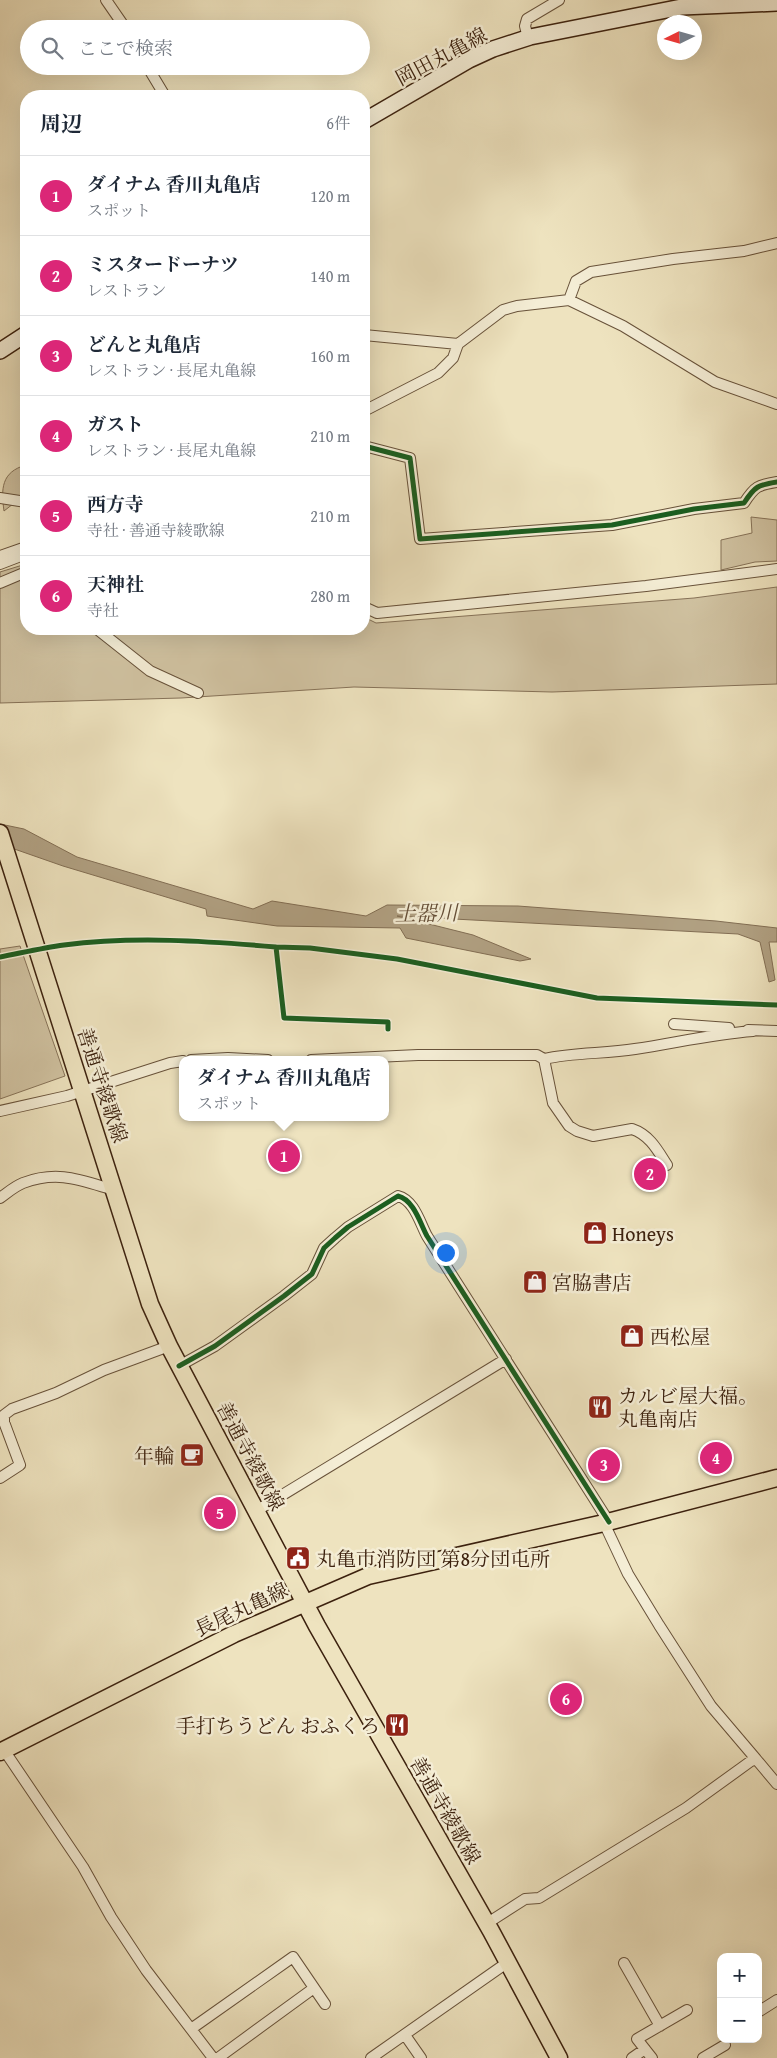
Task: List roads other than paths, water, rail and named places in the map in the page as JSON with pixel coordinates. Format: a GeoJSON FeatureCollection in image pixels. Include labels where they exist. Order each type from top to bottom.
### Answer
{"type":"FeatureCollection","features":[{"type":"Feature","properties":{"kind":"main road","name":"岡田丸亀線"},"geometry":{"type":"LineString","coordinates":[[370,118],[469,60],[493,49],[528,38],[711,3],[777,2]]}},
{"type":"Feature","properties":{"kind":"main road"},"geometry":{"type":"LineString","coordinates":[[0,351],[20,338]]}},
{"type":"Feature","properties":{"kind":"main road","name":"善通寺綾歌線"},"geometry":{"type":"LineString","coordinates":[[0,834],[150,1304],[169,1346],[305,1602],[508,1962],[559,2058]]}},
{"type":"Feature","properties":{"kind":"main road","name":"長尾丸亀線"},"geometry":{"type":"LineString","coordinates":[[2,1751],[234,1634],[368,1576],[606,1522],[777,1478]]}},
{"type":"Feature","properties":{"kind":"street"},"geometry":{"type":"LineString","coordinates":[[106,0],[120,20]]}},
{"type":"Feature","properties":{"kind":"street"},"geometry":{"type":"LineString","coordinates":[[528,38],[527,19],[559,0]]}},
{"type":"Feature","properties":{"kind":"street"},"geometry":{"type":"LineString","coordinates":[[152,75],[161,90]]}},
{"type":"Feature","properties":{"kind":"street"},"geometry":{"type":"LineString","coordinates":[[569,300],[576,281],[591,272],[674,259],[744,251],[777,243]]}},
{"type":"Feature","properties":{"kind":"street"},"geometry":{"type":"LineString","coordinates":[[370,407],[438,373],[453,358],[458,344],[504,310],[517,306],[569,300],[623,326],[715,382],[777,404]]}},
{"type":"Feature","properties":{"kind":"street"},"geometry":{"type":"LineString","coordinates":[[370,336],[458,344]]}},
{"type":"Feature","properties":{"kind":"street"},"geometry":{"type":"LineString","coordinates":[[370,448],[410,458],[420,539],[612,525],[694,509],[744,502],[752,490],[759,485],[777,482]]}},
{"type":"Feature","properties":{"kind":"street"},"geometry":{"type":"LineString","coordinates":[[0,498],[20,501]]}},
{"type":"Feature","properties":{"kind":"street"},"geometry":{"type":"LineString","coordinates":[[0,556],[20,549]]}},
{"type":"Feature","properties":{"kind":"street"},"geometry":{"type":"LineString","coordinates":[[0,564],[20,556]]}},
{"type":"Feature","properties":{"kind":"street"},"geometry":{"type":"LineString","coordinates":[[370,610],[377,613],[646,586],[777,569]]}},
{"type":"Feature","properties":{"kind":"street"},"geometry":{"type":"LineString","coordinates":[[0,583],[20,575]]}},
{"type":"Feature","properties":{"kind":"street"},"geometry":{"type":"LineString","coordinates":[[105,635],[150,670],[198,692]]}},
{"type":"Feature","properties":{"kind":"street"},"geometry":{"type":"LineString","coordinates":[[674,1024],[753,1031]]}},
{"type":"Feature","properties":{"kind":"street"},"geometry":{"type":"LineString","coordinates":[[544,1059],[559,1055],[634,1049],[720,1033],[777,1031]]}},
{"type":"Feature","properties":{"kind":"street"},"geometry":{"type":"LineString","coordinates":[[389,1057],[537,1054],[544,1059],[552,1103],[569,1126],[577,1131],[593,1136],[632,1129],[638,1131],[652,1142],[667,1165]]}},
{"type":"Feature","properties":{"kind":"street"},"geometry":{"type":"LineString","coordinates":[[0,1111],[83,1091],[170,1062],[179,1061]]}},
{"type":"Feature","properties":{"kind":"street"},"geometry":{"type":"LineString","coordinates":[[0,1198],[22,1183],[54,1176],[77,1179],[114,1190]]}},
{"type":"Feature","properties":{"kind":"street"},"geometry":{"type":"LineString","coordinates":[[179,1366],[215,1346],[312,1274],[324,1248],[348,1227],[398,1196],[404,1198],[410,1203],[427,1236],[506,1359],[606,1522],[628,1574],[700,1690],[711,1706],[777,1784]]}},
{"type":"Feature","properties":{"kind":"street"},"geometry":{"type":"LineString","coordinates":[[0,1478],[20,1465],[4,1422],[4,1415],[12,1409],[56,1393],[104,1370],[169,1346]]}},
{"type":"Feature","properties":{"kind":"street"},"geometry":{"type":"LineString","coordinates":[[256,1511],[506,1359]]}},
{"type":"Feature","properties":{"kind":"street"},"geometry":{"type":"LineString","coordinates":[[2,1751],[83,1867],[111,1917],[146,1970],[213,2058]]}},
{"type":"Feature","properties":{"kind":"street"},"geometry":{"type":"LineString","coordinates":[[486,1924],[525,1899],[539,1898],[686,1808],[756,1759]]}},
{"type":"Feature","properties":{"kind":"street"},"geometry":{"type":"LineString","coordinates":[[192,2029],[293,1957],[324,2004]]}},
{"type":"Feature","properties":{"kind":"street"},"geometry":{"type":"LineString","coordinates":[[371,2058],[387,2054],[405,2035],[508,1962]]}},
{"type":"Feature","properties":{"kind":"street"},"geometry":{"type":"LineString","coordinates":[[624,1963],[660,2026]]}},
{"type":"Feature","properties":{"kind":"street"},"geometry":{"type":"LineString","coordinates":[[218,2058],[314,1988]]}},
{"type":"Feature","properties":{"kind":"street"},"geometry":{"type":"LineString","coordinates":[[762,2010],[775,2005]]}},
{"type":"Feature","properties":{"kind":"street"},"geometry":{"type":"LineString","coordinates":[[652,2058],[637,2040],[687,2010]]}},
{"type":"Feature","properties":{"kind":"street"},"geometry":{"type":"LineString","coordinates":[[405,2035],[421,2058]]}},
{"type":"Feature","properties":{"kind":"street"},"geometry":{"type":"LineString","coordinates":[[703,2058],[725,2045]]}},
{"type":"Feature","properties":{"kind":"street"},"geometry":{"type":"LineString","coordinates":[[632,2058],[645,2049]]}},
{"type":"Feature","properties":{"kind":"water","name":"土器川"},"geometry":{"type":"Polygon","coordinates":[[[0,824],[24,829],[77,857],[253,909],[272,901],[366,916],[387,905],[518,906],[716,921],[777,928],[777,942],[769,942],[775,980],[769,982],[760,942],[738,934],[397,916],[473,935],[531,959],[520,961],[406,938],[400,928],[277,926],[207,916],[206,909],[63,866],[0,844],[0,824]]]}},
{"type":"Feature","properties":{"kind":"place","name":"ダイナム 香川丸亀店"},"geometry":{"type":"Point","coordinates":[284,1156]}},
{"type":"Feature","properties":{"kind":"place","name":"ミスタードーナツ"},"geometry":{"type":"Point","coordinates":[650,1174]}},
{"type":"Feature","properties":{"kind":"place","name":"Honeys"},"geometry":{"type":"Point","coordinates":[595,1233]}},
{"type":"Feature","properties":{"kind":"place","name":"宮脇書店"},"geometry":{"type":"Point","coordinates":[535,1282]}},
{"type":"Feature","properties":{"kind":"place","name":"西松屋"},"geometry":{"type":"Point","coordinates":[632,1336]}},
{"type":"Feature","properties":{"kind":"place","name":"カルビ屋大福。 丸亀南店"},"geometry":{"type":"Point","coordinates":[600,1407]}},
{"type":"Feature","properties":{"kind":"place","name":"年輪"},"geometry":{"type":"Point","coordinates":[192,1455]}},
{"type":"Feature","properties":{"kind":"place","name":"ガスト"},"geometry":{"type":"Point","coordinates":[716,1458]}},
{"type":"Feature","properties":{"kind":"place","name":"どんと丸亀店"},"geometry":{"type":"Point","coordinates":[604,1465]}},
{"type":"Feature","properties":{"kind":"place","name":"西方寺"},"geometry":{"type":"Point","coordinates":[220,1513]}},
{"type":"Feature","properties":{"kind":"place","name":"丸亀市消防団 第8分団屯所"},"geometry":{"type":"Point","coordinates":[298,1558]}},
{"type":"Feature","properties":{"kind":"place","name":"天神社"},"geometry":{"type":"Point","coordinates":[566,1699]}},
{"type":"Feature","properties":{"kind":"place","name":"手打ちうどん おふくろ"},"geometry":{"type":"Point","coordinates":[397,1725]}}]}
